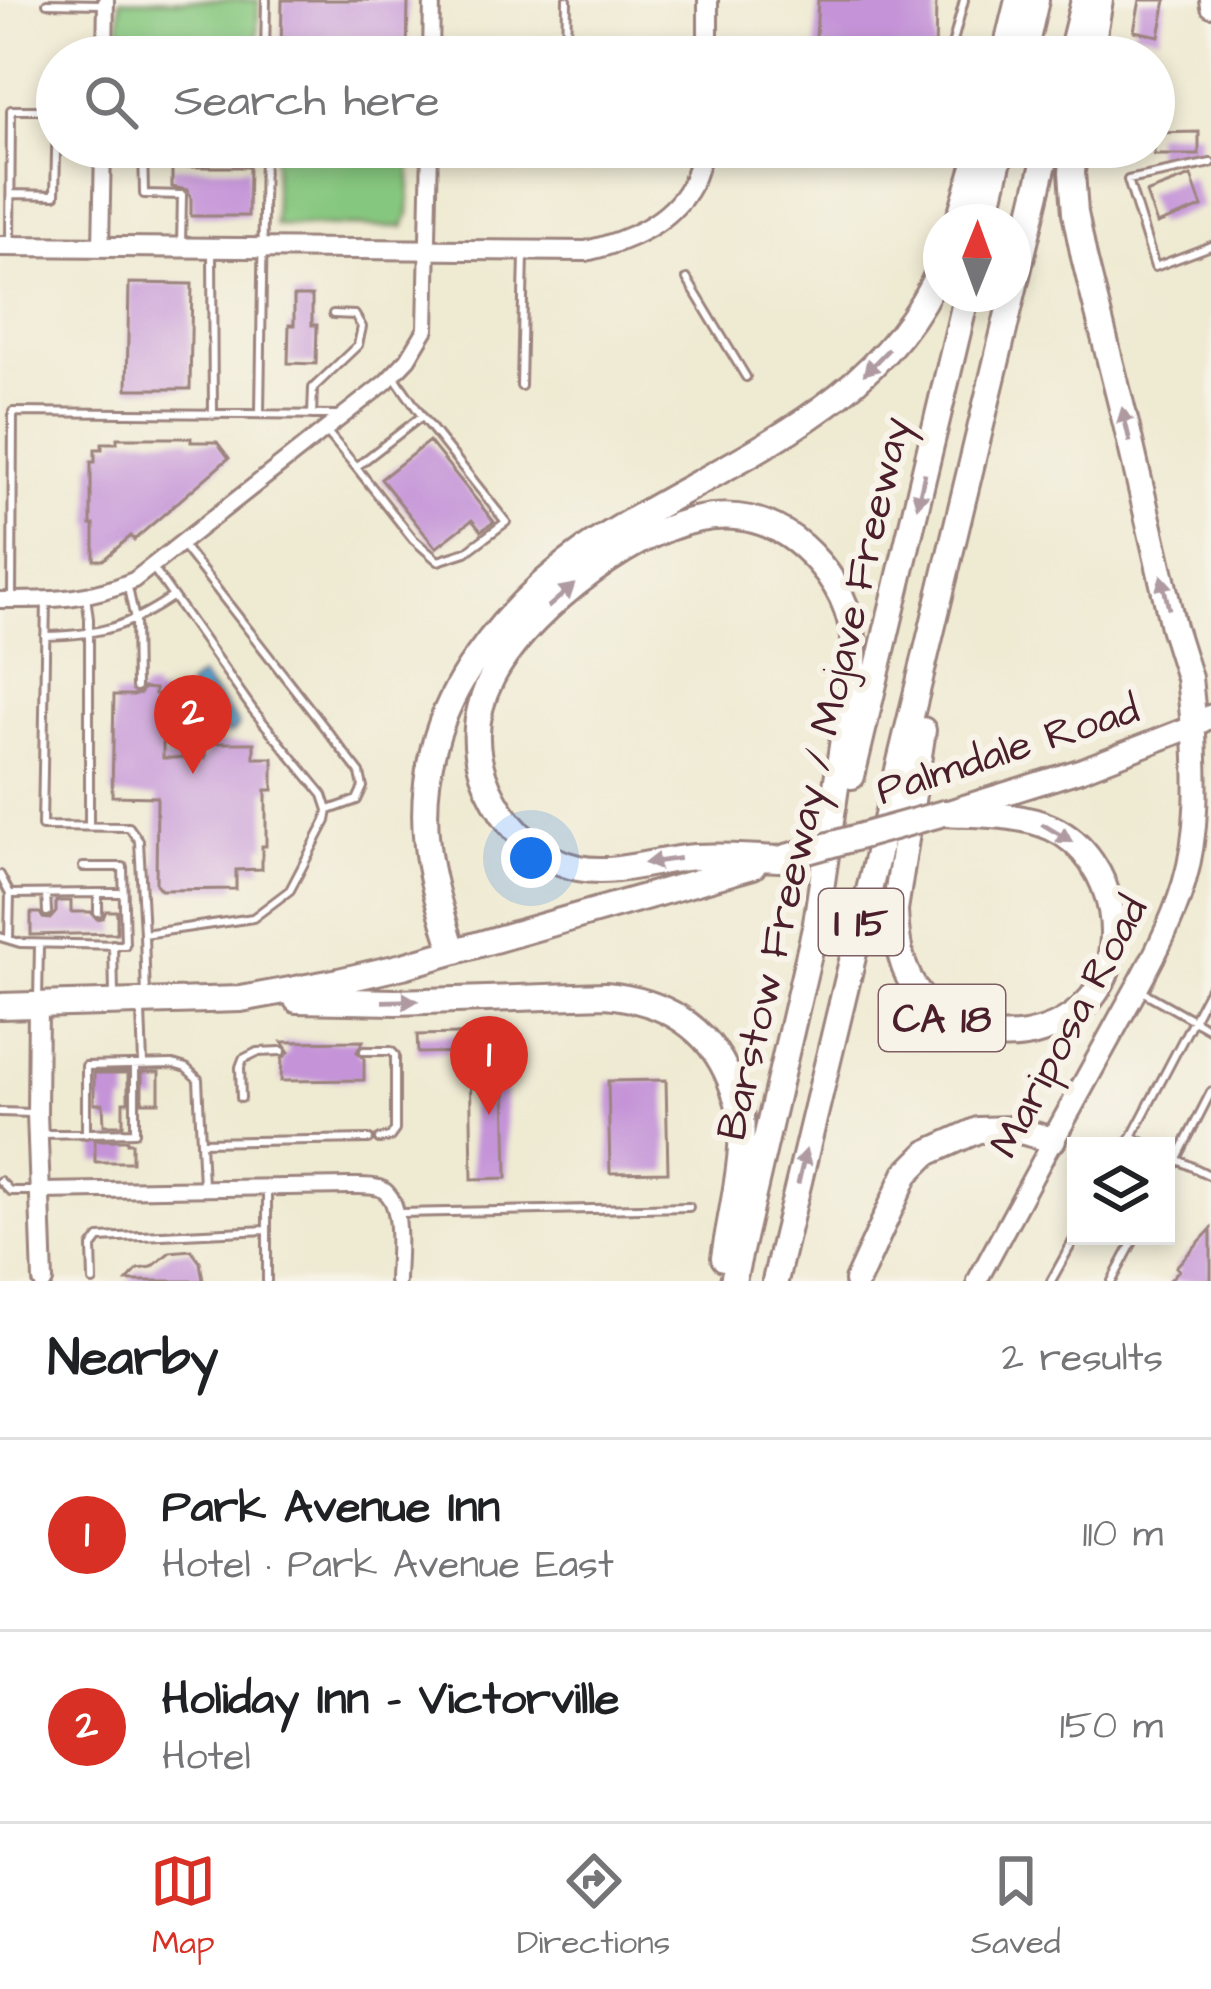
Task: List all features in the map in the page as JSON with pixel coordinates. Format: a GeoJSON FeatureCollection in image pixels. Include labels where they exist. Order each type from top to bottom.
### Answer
{"type":"FeatureCollection","features":[{"type":"Feature","properties":{"kind":"highway"},"geometry":{"type":"LineString","coordinates":[[1009,36],[1018,0]]}},
{"type":"Feature","properties":{"kind":"highway"},"geometry":{"type":"LineString","coordinates":[[1028,36],[1036,0]]}},
{"type":"Feature","properties":{"kind":"highway"},"geometry":{"type":"LineString","coordinates":[[1075,36],[1084,0]]}},
{"type":"Feature","properties":{"kind":"highway"},"geometry":{"type":"LineString","coordinates":[[1094,36],[1100,0]]}},
{"type":"Feature","properties":{"kind":"highway"},"geometry":{"type":"LineString","coordinates":[[964,204],[975,168]]}},
{"type":"Feature","properties":{"kind":"highway"},"geometry":{"type":"LineString","coordinates":[[988,204],[997,168]]}},
{"type":"Feature","properties":{"kind":"highway","name":"Barstow Freeway / Mojave Freeway"},"geometry":{"type":"LineString","coordinates":[[775,1281],[1043,168]]}},
{"type":"Feature","properties":{"kind":"highway"},"geometry":{"type":"LineString","coordinates":[[1072,168],[1084,257],[1173,627],[1203,721]]}},
{"type":"Feature","properties":{"kind":"highway"},"geometry":{"type":"LineString","coordinates":[[453,951],[430,870],[426,791],[445,711],[476,659],[518,607],[573,559],[776,439],[849,389],[900,337],[923,301]]}},
{"type":"Feature","properties":{"kind":"highway","name":"Barstow Freeway / Mojave Freeway"},"geometry":{"type":"LineString","coordinates":[[733,1281],[963,312]]}},
{"type":"Feature","properties":{"kind":"highway"},"geometry":{"type":"LineString","coordinates":[[779,859],[698,856],[577,868],[525,839],[500,811],[483,778],[478,718],[500,659],[572,587],[635,542],[677,523],[730,517],[775,530],[815,558],[835,583],[848,611],[854,664],[815,930]]}},
{"type":"Feature","properties":{"kind":"highway","name":"CA 18"},"geometry":{"type":"LineString","coordinates":[[944,813],[1036,822],[1058,830],[1094,868],[1113,912],[1108,964],[1083,1007],[1061,1022],[1028,1036],[968,1032],[943,1019],[921,998],[896,940],[895,910],[948,563]]}},
{"type":"Feature","properties":{"kind":"highway","name":"Palmdale Road"},"geometry":{"type":"LineString","coordinates":[[0,1006],[241,998],[370,974],[944,813]]}},
{"type":"Feature","properties":{"kind":"highway"},"geometry":{"type":"LineString","coordinates":[[241,998],[396,1002],[605,995],[664,1008],[689,1023],[712,1048],[726,1071],[741,1118],[720,1281]]}},
{"type":"Feature","properties":{"kind":"highway"},"geometry":{"type":"LineString","coordinates":[[857,1281],[906,1174],[927,1153],[978,1130],[1013,1129],[1053,1140]]}},
{"type":"Feature","properties":{"kind":"main road","name":"Palmdale Road"},"geometry":{"type":"LineString","coordinates":[[944,813],[1081,770],[1203,721]]}},
{"type":"Feature","properties":{"kind":"main road","name":"Mariposa Road"},"geometry":{"type":"LineString","coordinates":[[1053,1140],[1137,988],[1184,884],[1194,831],[1203,721]]}},
{"type":"Feature","properties":{"kind":"street"},"geometry":{"type":"LineString","coordinates":[[431,36],[432,0]]}},
{"type":"Feature","properties":{"kind":"street"},"geometry":{"type":"LineString","coordinates":[[708,0],[708,36]]}},
{"type":"Feature","properties":{"kind":"street"},"geometry":{"type":"LineString","coordinates":[[105,36],[106,2]]}},
{"type":"Feature","properties":{"kind":"street"},"geometry":{"type":"LineString","coordinates":[[101,247],[103,168]]}},
{"type":"Feature","properties":{"kind":"street"},"geometry":{"type":"LineString","coordinates":[[6,600],[86,596],[127,583],[393,375],[426,329],[430,168]]}},
{"type":"Feature","properties":{"kind":"street"},"geometry":{"type":"LineString","coordinates":[[5,246],[586,251],[645,232],[691,187],[697,168]]}},
{"type":"Feature","properties":{"kind":"street"},"geometry":{"type":"LineString","coordinates":[[38,1005],[43,1281]]}},
{"type":"Feature","properties":{"kind":"street","name":"Mariposa Road"},"geometry":{"type":"LineString","coordinates":[[977,1281],[1053,1140]]}},
{"type":"Feature","properties":{"kind":"street"},"geometry":{"type":"LineString","coordinates":[[40,1191],[379,1188],[395,1203],[397,1281]]}},
{"type":"Feature","properties":{"kind":"lane"},"geometry":{"type":"LineString","coordinates":[[265,36],[266,0]]}},
{"type":"Feature","properties":{"kind":"lane"},"geometry":{"type":"LineString","coordinates":[[566,36],[567,0]]}},
{"type":"Feature","properties":{"kind":"lane"},"geometry":{"type":"LineString","coordinates":[[955,36],[964,0]]}},
{"type":"Feature","properties":{"kind":"lane"},"geometry":{"type":"LineString","coordinates":[[47,3],[106,2]]}},
{"type":"Feature","properties":{"kind":"lane"},"geometry":{"type":"LineString","coordinates":[[0,109],[36,110]]}},
{"type":"Feature","properties":{"kind":"lane"},"geometry":{"type":"LineString","coordinates":[[5,246],[11,110]]}},
{"type":"Feature","properties":{"kind":"lane"},"geometry":{"type":"LineString","coordinates":[[0,139],[11,140]]}},
{"type":"Feature","properties":{"kind":"lane"},"geometry":{"type":"LineString","coordinates":[[1211,163],[1128,180],[1155,267],[1211,246]]}},
{"type":"Feature","properties":{"kind":"lane"},"geometry":{"type":"LineString","coordinates":[[10,194],[55,195],[56,168]]}},
{"type":"Feature","properties":{"kind":"lane"},"geometry":{"type":"LineString","coordinates":[[143,168],[144,194],[182,195],[181,248]]}},
{"type":"Feature","properties":{"kind":"lane"},"geometry":{"type":"LineString","coordinates":[[260,415],[264,168]]}},
{"type":"Feature","properties":{"kind":"lane"},"geometry":{"type":"LineString","coordinates":[[212,248],[213,415]]}},
{"type":"Feature","properties":{"kind":"lane"},"geometry":{"type":"LineString","coordinates":[[521,386],[524,250]]}},
{"type":"Feature","properties":{"kind":"lane"},"geometry":{"type":"LineString","coordinates":[[687,279],[746,377]]}},
{"type":"Feature","properties":{"kind":"lane"},"geometry":{"type":"LineString","coordinates":[[312,415],[313,388],[358,346],[362,327],[355,315],[333,314]]}},
{"type":"Feature","properties":{"kind":"lane"},"geometry":{"type":"LineString","coordinates":[[324,429],[413,538],[438,561],[466,552],[506,522],[393,375]]}},
{"type":"Feature","properties":{"kind":"lane"},"geometry":{"type":"LineString","coordinates":[[6,600],[13,412],[342,415]]}},
{"type":"Feature","properties":{"kind":"lane"},"geometry":{"type":"LineString","coordinates":[[356,467],[422,416]]}},
{"type":"Feature","properties":{"kind":"lane"},"geometry":{"type":"LineString","coordinates":[[180,543],[360,773],[363,787],[357,800],[328,810]]}},
{"type":"Feature","properties":{"kind":"lane"},"geometry":{"type":"LineString","coordinates":[[144,934],[253,918],[290,890],[328,810],[323,795],[253,710],[152,566]]}},
{"type":"Feature","properties":{"kind":"lane"},"geometry":{"type":"LineString","coordinates":[[127,583],[135,620],[136,687]]}},
{"type":"Feature","properties":{"kind":"lane"},"geometry":{"type":"LineString","coordinates":[[86,596],[88,826]]}},
{"type":"Feature","properties":{"kind":"lane"},"geometry":{"type":"LineString","coordinates":[[45,636],[89,635],[121,627],[172,597]]}},
{"type":"Feature","properties":{"kind":"lane"},"geometry":{"type":"LineString","coordinates":[[38,1134],[135,1132],[139,1065],[134,1002],[144,934],[139,841],[129,827],[42,826],[46,600]]}},
{"type":"Feature","properties":{"kind":"lane"},"geometry":{"type":"LineString","coordinates":[[0,874],[10,894],[5,937],[20,943],[125,945],[123,867],[83,867]]}},
{"type":"Feature","properties":{"kind":"lane"},"geometry":{"type":"LineString","coordinates":[[46,893],[47,913]]}},
{"type":"Feature","properties":{"kind":"lane"},"geometry":{"type":"LineString","coordinates":[[98,893],[98,911]]}},
{"type":"Feature","properties":{"kind":"lane"},"geometry":{"type":"LineString","coordinates":[[10,894],[123,893]]}},
{"type":"Feature","properties":{"kind":"lane"},"geometry":{"type":"LineString","coordinates":[[49,934],[49,944]]}},
{"type":"Feature","properties":{"kind":"lane"},"geometry":{"type":"LineString","coordinates":[[99,934],[99,945]]}},
{"type":"Feature","properties":{"kind":"lane"},"geometry":{"type":"LineString","coordinates":[[38,1005],[39,944]]}},
{"type":"Feature","properties":{"kind":"lane"},"geometry":{"type":"LineString","coordinates":[[112,944],[134,1002]]}},
{"type":"Feature","properties":{"kind":"lane"},"geometry":{"type":"LineString","coordinates":[[1132,1137],[1211,986]]}},
{"type":"Feature","properties":{"kind":"lane"},"geometry":{"type":"LineString","coordinates":[[1137,988],[1211,1030]]}},
{"type":"Feature","properties":{"kind":"lane"},"geometry":{"type":"LineString","coordinates":[[241,1098],[243,1059],[257,1052],[282,1051]]}},
{"type":"Feature","properties":{"kind":"lane"},"geometry":{"type":"LineString","coordinates":[[364,1052],[395,1055],[395,1130],[390,1137],[379,1138]]}},
{"type":"Feature","properties":{"kind":"lane"},"geometry":{"type":"LineString","coordinates":[[86,1134],[86,1066],[173,1064],[185,1068],[197,1079],[202,1188]]}},
{"type":"Feature","properties":{"kind":"lane"},"geometry":{"type":"LineString","coordinates":[[1175,1163],[1211,1092]]}},
{"type":"Feature","properties":{"kind":"lane"},"geometry":{"type":"LineString","coordinates":[[0,1112],[38,1113]]}},
{"type":"Feature","properties":{"kind":"lane"},"geometry":{"type":"LineString","coordinates":[[201,1142],[369,1139]]}},
{"type":"Feature","properties":{"kind":"lane"},"geometry":{"type":"LineString","coordinates":[[1177,1159],[1211,1176]]}},
{"type":"Feature","properties":{"kind":"lane"},"geometry":{"type":"LineString","coordinates":[[0,1181],[10,1191],[40,1191]]}},
{"type":"Feature","properties":{"kind":"lane"},"geometry":{"type":"LineString","coordinates":[[267,1187],[267,1281]]}},
{"type":"Feature","properties":{"kind":"lane"},"geometry":{"type":"LineString","coordinates":[[397,1214],[689,1207]]}},
{"type":"Feature","properties":{"kind":"lane"},"geometry":{"type":"LineString","coordinates":[[93,1281],[92,1247],[99,1238],[267,1230]]}},
{"type":"Feature","properties":{"kind":"lane"},"geometry":{"type":"LineString","coordinates":[[1051,1281],[1071,1245]]}},
{"type":"Feature","properties":{"kind":"lane"},"geometry":{"type":"LineString","coordinates":[[1112,1281],[1131,1245]]}},
{"type":"Feature","properties":{"kind":"green space"},"geometry":{"type":"Polygon","coordinates":[[[120,0],[258,0],[257,36],[120,36],[120,0]]]}},
{"type":"Feature","properties":{"kind":"green space"},"geometry":{"type":"Polygon","coordinates":[[[274,168],[410,168],[409,216],[403,227],[275,225],[274,168]]]}},
{"type":"Feature","properties":{"kind":"water"},"geometry":{"type":"Polygon","coordinates":[[[200,676],[238,723],[231,733],[199,732],[182,710],[193,699],[187,686],[200,676]]]}},
{"type":"Feature","properties":{"kind":"building"},"geometry":{"type":"Polygon","coordinates":[[[282,0],[408,0],[407,36],[281,36],[282,0]]]}},
{"type":"Feature","properties":{"kind":"building"},"geometry":{"type":"Polygon","coordinates":[[[818,0],[936,0],[935,36],[816,36],[818,0]]]}},
{"type":"Feature","properties":{"kind":"building"},"geometry":{"type":"Polygon","coordinates":[[[1140,0],[1166,0],[1159,36],[1134,31],[1140,0]]]}},
{"type":"Feature","properties":{"kind":"building"},"geometry":{"type":"Polygon","coordinates":[[[1199,132],[1199,155],[1175,155],[1175,133],[1199,132]]]}},
{"type":"Feature","properties":{"kind":"building"},"geometry":{"type":"Polygon","coordinates":[[[172,168],[249,168],[248,216],[191,216],[188,190],[172,187],[172,168]]]}},
{"type":"Feature","properties":{"kind":"building"},"geometry":{"type":"Polygon","coordinates":[[[1191,176],[1202,207],[1157,224],[1146,193],[1191,176]]]}},
{"type":"Feature","properties":{"kind":"building"},"geometry":{"type":"Polygon","coordinates":[[[129,283],[192,284],[190,389],[127,389],[129,283]]]}},
{"type":"Feature","properties":{"kind":"building"},"geometry":{"type":"Polygon","coordinates":[[[294,296],[312,296],[316,364],[288,363],[294,296]]]}},
{"type":"Feature","properties":{"kind":"building"},"geometry":{"type":"Polygon","coordinates":[[[117,438],[217,442],[229,458],[134,540],[131,536],[103,560],[94,560],[91,462],[95,462],[95,449],[102,449],[102,443],[117,443],[117,438]]]}},
{"type":"Feature","properties":{"kind":"building"},"geometry":{"type":"Polygon","coordinates":[[[429,441],[494,522],[481,531],[472,520],[436,548],[381,479],[429,441]]]}},
{"type":"Feature","properties":{"kind":"building"},"geometry":{"type":"Polygon","coordinates":[[[143,688],[163,694],[163,758],[205,758],[205,743],[254,743],[254,758],[273,758],[273,790],[266,790],[262,869],[236,870],[236,889],[161,890],[156,884],[157,797],[112,796],[114,695],[133,695],[143,688]]]}},
{"type":"Feature","properties":{"kind":"building"},"geometry":{"type":"Polygon","coordinates":[[[56,901],[71,901],[71,912],[91,912],[97,919],[106,911],[117,911],[117,933],[31,935],[31,913],[50,919],[56,901]]]}},
{"type":"Feature","properties":{"kind":"building"},"geometry":{"type":"Polygon","coordinates":[[[504,1033],[507,1178],[472,1179],[470,1052],[418,1053],[417,1035],[504,1033]]]}},
{"type":"Feature","properties":{"kind":"building"},"geometry":{"type":"Polygon","coordinates":[[[363,1041],[357,1052],[364,1058],[364,1080],[281,1081],[282,1059],[289,1052],[282,1042],[363,1041]]]}},
{"type":"Feature","properties":{"kind":"building"},"geometry":{"type":"Polygon","coordinates":[[[142,1072],[159,1072],[159,1102],[142,1102],[142,1072]]]}},
{"type":"Feature","properties":{"kind":"building"},"geometry":{"type":"Polygon","coordinates":[[[94,1073],[128,1073],[123,1125],[104,1125],[103,1104],[94,1104],[94,1073]]]}},
{"type":"Feature","properties":{"kind":"building"},"geometry":{"type":"Polygon","coordinates":[[[666,1080],[668,1172],[610,1173],[608,1081],[666,1080]]]}},
{"type":"Feature","properties":{"kind":"building"},"geometry":{"type":"Polygon","coordinates":[[[95,1140],[127,1140],[132,1143],[132,1162],[95,1162],[95,1140]]]}},
{"type":"Feature","properties":{"kind":"building"},"geometry":{"type":"Polygon","coordinates":[[[1211,1229],[1211,1281],[1169,1281],[1179,1270],[1176,1267],[1211,1229]]]}},
{"type":"Feature","properties":{"kind":"building"},"geometry":{"type":"Polygon","coordinates":[[[191,1250],[200,1262],[203,1281],[127,1281],[138,1269],[152,1267],[170,1252],[191,1250]]]}},
{"type":"Feature","properties":{"kind":"place","name":"Holiday Inn - Victorville"},"geometry":{"type":"Point","coordinates":[193,774]}},
{"type":"Feature","properties":{"kind":"place","name":"Park Avenue Inn"},"geometry":{"type":"Point","coordinates":[489,1115]}}]}
